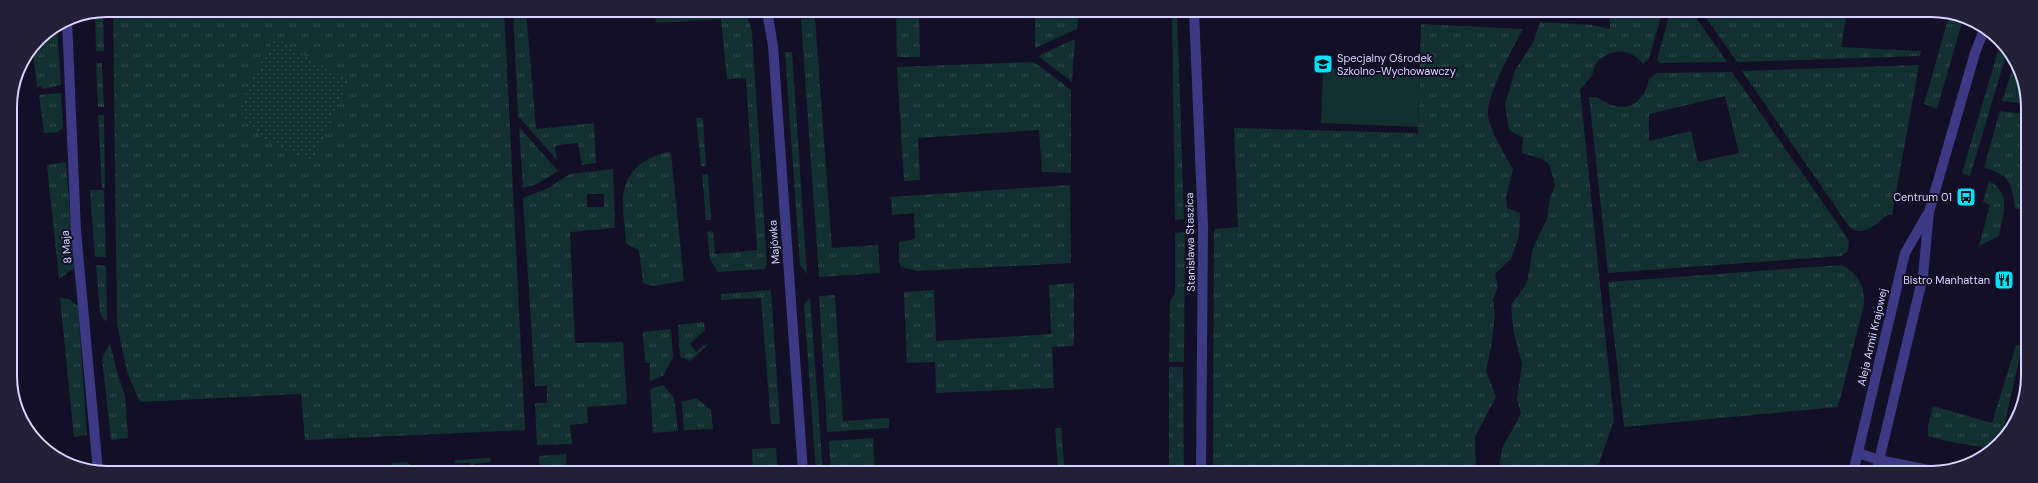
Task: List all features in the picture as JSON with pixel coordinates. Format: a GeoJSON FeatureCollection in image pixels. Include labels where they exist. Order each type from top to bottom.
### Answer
{"type":"FeatureCollection","features":[{"type":"Feature","properties":{"kind":"street","name":"Majówka"},"geometry":{"type":"LineString","coordinates":[[769,17],[773,46],[803,466]]}},
{"type":"Feature","properties":{"kind":"street","name":"Stanisława Staszica"},"geometry":{"type":"LineString","coordinates":[[1194,17],[1203,226],[1201,466]]}},
{"type":"Feature","properties":{"kind":"street","name":"8 Maja"},"geometry":{"type":"LineString","coordinates":[[67,26],[76,231],[97,465]]}},
{"type":"Feature","properties":{"kind":"street","name":"Aleja Armii Krajowej"},"geometry":{"type":"LineString","coordinates":[[1975,53],[1977,30]]}},
{"type":"Feature","properties":{"kind":"street","name":"Aleja Armii Krajowej"},"geometry":{"type":"LineString","coordinates":[[1878,466],[1923,276],[1929,212],[1975,53],[1983,34]]}},
{"type":"Feature","properties":{"kind":"street","name":"Aleja Armii Krajowej"},"geometry":{"type":"LineString","coordinates":[[1855,466],[1905,254],[1929,212]]}},
{"type":"Feature","properties":{"kind":"street"},"geometry":{"type":"LineString","coordinates":[[1858,453],[1879,460],[1909,466]]}},
{"type":"Feature","properties":{"kind":"green space"},"geometry":{"type":"Polygon","coordinates":[[[103,17],[104,51],[96,51],[95,18],[103,17]]]}},
{"type":"Feature","properties":{"kind":"green space"},"geometry":{"type":"Polygon","coordinates":[[[113,17],[504,17],[525,430],[305,440],[301,394],[140,402],[127,372],[117,324],[113,17]]]}},
{"type":"Feature","properties":{"kind":"green space"},"geometry":{"type":"Polygon","coordinates":[[[513,17],[527,17],[536,129],[594,123],[596,163],[582,165],[578,143],[557,145],[555,148],[557,160],[518,116],[513,17]]]}},
{"type":"Feature","properties":{"kind":"green space"},"geometry":{"type":"Polygon","coordinates":[[[655,17],[747,17],[752,32],[767,265],[764,269],[718,272],[710,259],[707,232],[713,231],[715,254],[757,250],[746,78],[727,79],[721,19],[656,23],[655,17]]]}},
{"type":"Feature","properties":{"kind":"green space"},"geometry":{"type":"Polygon","coordinates":[[[896,17],[919,17],[920,57],[897,57],[896,17]]]}},
{"type":"Feature","properties":{"kind":"green space"},"geometry":{"type":"Polygon","coordinates":[[[1035,17],[1078,17],[1077,29],[1035,48],[1035,17]]]}},
{"type":"Feature","properties":{"kind":"green space"},"geometry":{"type":"Polygon","coordinates":[[[1172,17],[1177,17],[1184,219],[1175,220],[1172,17]]]}},
{"type":"Feature","properties":{"kind":"green space"},"geometry":{"type":"Polygon","coordinates":[[[1609,17],[1661,17],[1649,59],[1643,64],[1638,58],[1626,52],[1613,52],[1601,59],[1595,65],[1592,75],[1580,89],[1614,420],[1598,466],[1499,466],[1503,446],[1521,414],[1517,399],[1522,364],[1513,330],[1511,305],[1527,283],[1533,248],[1547,219],[1550,198],[1555,185],[1549,164],[1542,159],[1522,153],[1523,138],[1509,130],[1505,105],[1515,70],[1533,43],[1540,22],[1593,25],[1610,29],[1609,17]]]}},
{"type":"Feature","properties":{"kind":"green space"},"geometry":{"type":"Polygon","coordinates":[[[1669,17],[1696,17],[1727,62],[1660,63],[1657,60],[1669,17]]]}},
{"type":"Feature","properties":{"kind":"green space"},"geometry":{"type":"Polygon","coordinates":[[[1706,17],[1846,17],[1841,47],[1921,51],[1920,56],[1737,62],[1706,17]]]}},
{"type":"Feature","properties":{"kind":"green space"},"geometry":{"type":"Polygon","coordinates":[[[815,18],[832,248],[878,245],[880,273],[819,277],[801,19],[815,18]]]}},
{"type":"Feature","properties":{"kind":"green space"},"geometry":{"type":"Polygon","coordinates":[[[1948,19],[1962,23],[1937,109],[1924,104],[1948,19]]]}},
{"type":"Feature","properties":{"kind":"green space"},"geometry":{"type":"Polygon","coordinates":[[[1421,24],[1523,29],[1492,92],[1488,112],[1490,125],[1513,169],[1506,198],[1507,208],[1520,213],[1519,236],[1511,259],[1495,274],[1498,287],[1493,300],[1495,315],[1491,348],[1486,371],[1496,397],[1475,437],[1476,466],[1213,466],[1214,229],[1238,227],[1234,128],[1418,133],[1421,24]]]}},
{"type":"Feature","properties":{"kind":"green space"},"geometry":{"type":"Polygon","coordinates":[[[57,32],[61,85],[43,89],[40,86],[37,87],[33,56],[39,48],[57,32]]]}},
{"type":"Feature","properties":{"kind":"green space"},"geometry":{"type":"Polygon","coordinates":[[[275,38],[349,81],[313,161],[279,147],[259,135],[239,110],[252,79],[275,38]]]}},
{"type":"Feature","properties":{"kind":"green space"},"geometry":{"type":"Polygon","coordinates":[[[1075,39],[1072,82],[1038,56],[1075,39]]]}},
{"type":"Feature","properties":{"kind":"green space"},"geometry":{"type":"Polygon","coordinates":[[[1999,48],[2006,57],[1970,176],[1962,173],[1999,48]]]}},
{"type":"Feature","properties":{"kind":"green space"},"geometry":{"type":"Polygon","coordinates":[[[785,52],[792,52],[807,274],[800,265],[785,52]]]}},
{"type":"Feature","properties":{"kind":"green space"},"geometry":{"type":"Polygon","coordinates":[[[1034,62],[1071,90],[1071,173],[1042,172],[1039,130],[918,138],[920,180],[904,181],[897,67],[1034,62]]]}},
{"type":"Feature","properties":{"kind":"green space"},"geometry":{"type":"Polygon","coordinates":[[[96,63],[102,63],[104,107],[98,107],[96,63]]]}},
{"type":"Feature","properties":{"kind":"green space"},"geometry":{"type":"Polygon","coordinates":[[[1919,65],[1892,215],[1888,214],[1875,225],[1866,230],[1860,231],[1850,228],[1742,71],[1919,65]]]}},
{"type":"Feature","properties":{"kind":"green space"},"geometry":{"type":"Polygon","coordinates":[[[1323,68],[1420,72],[1418,127],[1321,123],[1323,68]]]}},
{"type":"Feature","properties":{"kind":"green space"},"geometry":{"type":"Polygon","coordinates":[[[2013,69],[2019,89],[2021,103],[2002,101],[2013,69]]]}},
{"type":"Feature","properties":{"kind":"green space"},"geometry":{"type":"Polygon","coordinates":[[[1732,72],[1844,233],[1849,241],[1848,251],[1841,256],[1608,273],[1589,97],[1597,97],[1614,106],[1629,106],[1642,97],[1649,79],[1657,73],[1732,72]],[[1725,96],[1649,114],[1649,141],[1691,131],[1698,162],[1739,153],[1725,96]]]}},
{"type":"Feature","properties":{"kind":"green space"},"geometry":{"type":"Polygon","coordinates":[[[61,93],[63,127],[58,132],[44,133],[39,95],[61,93]]]}},
{"type":"Feature","properties":{"kind":"green space"},"geometry":{"type":"Polygon","coordinates":[[[2000,111],[2021,113],[2021,210],[2015,208],[2013,192],[2008,181],[1999,174],[1984,168],[2000,111]]]}},
{"type":"Feature","properties":{"kind":"green space"},"geometry":{"type":"Polygon","coordinates":[[[98,115],[104,115],[105,189],[102,188],[98,115]]]}},
{"type":"Feature","properties":{"kind":"green space"},"geometry":{"type":"Polygon","coordinates":[[[696,118],[703,118],[706,166],[701,166],[696,118]]]}},
{"type":"Feature","properties":{"kind":"green space"},"geometry":{"type":"Polygon","coordinates":[[[519,127],[558,171],[537,184],[523,188],[519,127]]]}},
{"type":"Feature","properties":{"kind":"green space"},"geometry":{"type":"Polygon","coordinates":[[[662,153],[671,153],[684,281],[653,286],[643,283],[639,251],[626,243],[623,198],[629,177],[635,169],[645,161],[662,153]]]}},
{"type":"Feature","properties":{"kind":"green space"},"geometry":{"type":"Polygon","coordinates":[[[66,162],[74,268],[59,279],[47,165],[66,162]]]}},
{"type":"Feature","properties":{"kind":"green space"},"geometry":{"type":"Polygon","coordinates":[[[613,169],[615,228],[570,232],[575,343],[623,342],[627,404],[587,407],[588,423],[570,425],[572,444],[537,445],[535,403],[547,403],[547,386],[535,386],[523,198],[548,188],[570,174],[613,169]],[[587,194],[587,207],[604,207],[604,194],[587,194]]]}},
{"type":"Feature","properties":{"kind":"green space"},"geometry":{"type":"Polygon","coordinates":[[[702,174],[708,174],[711,220],[706,220],[702,174]]]}},
{"type":"Feature","properties":{"kind":"green space"},"geometry":{"type":"Polygon","coordinates":[[[1989,181],[2001,192],[2004,213],[1999,236],[1979,246],[1990,205],[1983,202],[1989,181]]]}},
{"type":"Feature","properties":{"kind":"green space"},"geometry":{"type":"Polygon","coordinates":[[[1070,185],[1071,263],[918,271],[901,267],[899,262],[899,242],[915,239],[914,213],[892,215],[891,197],[1070,185]]]}},
{"type":"Feature","properties":{"kind":"green space"},"geometry":{"type":"Polygon","coordinates":[[[90,190],[104,190],[106,257],[95,257],[90,190]]]}},
{"type":"Feature","properties":{"kind":"green space"},"geometry":{"type":"Polygon","coordinates":[[[1185,232],[1184,362],[1169,362],[1170,302],[1175,293],[1175,233],[1185,232]]]}},
{"type":"Feature","properties":{"kind":"green space"},"geometry":{"type":"Polygon","coordinates":[[[96,265],[106,266],[107,322],[100,314],[96,265]]]}},
{"type":"Feature","properties":{"kind":"green space"},"geometry":{"type":"Polygon","coordinates":[[[1841,265],[1856,276],[1862,286],[1864,305],[1838,407],[1624,427],[1608,282],[1841,265]]]}},
{"type":"Feature","properties":{"kind":"green space"},"geometry":{"type":"Polygon","coordinates":[[[1074,283],[1074,346],[1052,347],[1054,388],[936,393],[935,362],[907,363],[904,292],[934,290],[936,341],[1051,334],[1049,285],[1074,283]]]}},
{"type":"Feature","properties":{"kind":"green space"},"geometry":{"type":"Polygon","coordinates":[[[771,290],[780,424],[771,424],[761,298],[721,300],[721,294],[771,290]]]}},
{"type":"Feature","properties":{"kind":"green space"},"geometry":{"type":"Polygon","coordinates":[[[835,295],[843,421],[889,418],[889,428],[827,432],[819,296],[835,295]]]}},
{"type":"Feature","properties":{"kind":"green space"},"geometry":{"type":"Polygon","coordinates":[[[60,298],[69,299],[78,306],[87,435],[74,437],[60,298]]]}},
{"type":"Feature","properties":{"kind":"green space"},"geometry":{"type":"Polygon","coordinates":[[[810,298],[823,466],[816,466],[804,304],[810,298]]]}},
{"type":"Feature","properties":{"kind":"green space"},"geometry":{"type":"Polygon","coordinates":[[[704,322],[705,330],[690,344],[696,352],[707,343],[707,346],[690,361],[680,357],[678,325],[704,322]]]}},
{"type":"Feature","properties":{"kind":"green space"},"geometry":{"type":"Polygon","coordinates":[[[671,329],[673,357],[663,376],[650,381],[650,363],[645,363],[643,332],[671,329]]]}},
{"type":"Feature","properties":{"kind":"green space"},"geometry":{"type":"Polygon","coordinates":[[[110,343],[125,396],[128,438],[111,440],[102,358],[110,343]]]}},
{"type":"Feature","properties":{"kind":"green space"},"geometry":{"type":"Polygon","coordinates":[[[2016,345],[2021,347],[2003,429],[1995,440],[1985,447],[1951,442],[1928,436],[1928,425],[1933,406],[1992,423],[2016,345]]]}},
{"type":"Feature","properties":{"kind":"green space"},"geometry":{"type":"Polygon","coordinates":[[[1169,367],[1183,367],[1184,466],[1169,466],[1169,367]]]}},
{"type":"Feature","properties":{"kind":"green space"},"geometry":{"type":"Polygon","coordinates":[[[663,385],[674,398],[678,431],[653,433],[650,389],[663,385]]]}},
{"type":"Feature","properties":{"kind":"green space"},"geometry":{"type":"Polygon","coordinates":[[[696,398],[711,410],[713,429],[684,430],[682,402],[696,398]]]}},
{"type":"Feature","properties":{"kind":"green space"},"geometry":{"type":"Polygon","coordinates":[[[1055,428],[1061,428],[1064,466],[1058,466],[1055,428]]]}},
{"type":"Feature","properties":{"kind":"green space"},"geometry":{"type":"Polygon","coordinates":[[[873,438],[875,466],[831,466],[829,441],[873,438]]]}},
{"type":"Feature","properties":{"kind":"green space"},"geometry":{"type":"Polygon","coordinates":[[[776,448],[778,466],[753,466],[752,449],[776,448]]]}},
{"type":"Feature","properties":{"kind":"green space"},"geometry":{"type":"Polygon","coordinates":[[[566,454],[567,466],[540,466],[539,456],[566,454]]]}},
{"type":"Feature","properties":{"kind":"green space"},"geometry":{"type":"Polygon","coordinates":[[[490,458],[491,462],[474,464],[474,466],[471,466],[470,463],[454,463],[456,460],[490,458]]]}},
{"type":"Feature","properties":{"kind":"green space"},"geometry":{"type":"Polygon","coordinates":[[[407,462],[412,466],[392,466],[392,463],[407,462]]]}},
{"type":"Feature","properties":{"kind":"place","name":"Specjalny Ośrodek Szkolno-Wychowawczy"},"geometry":{"type":"Point","coordinates":[1323,64]}},
{"type":"Feature","properties":{"kind":"place","name":"Centrum 01"},"geometry":{"type":"Point","coordinates":[1966,197]}},
{"type":"Feature","properties":{"kind":"place","name":"Bistro Manhattan"},"geometry":{"type":"Point","coordinates":[2004,280]}}]}
